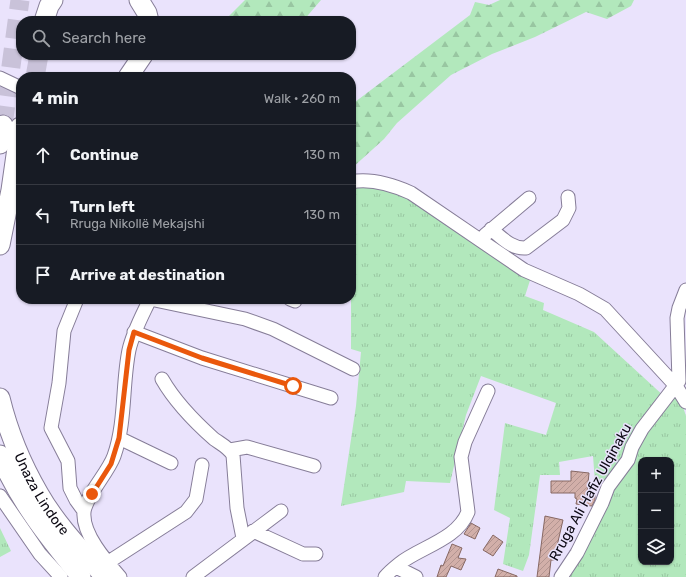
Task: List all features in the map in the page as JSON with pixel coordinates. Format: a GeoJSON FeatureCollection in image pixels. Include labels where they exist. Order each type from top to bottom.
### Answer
{"type":"FeatureCollection","features":[{"type":"Feature","properties":{"kind":"highway"},"geometry":{"type":"LineString","coordinates":[[35,16],[37,0]]}},
{"type":"Feature","properties":{"kind":"highway"},"geometry":{"type":"LineString","coordinates":[[45,16],[48,6],[53,0]]}},
{"type":"Feature","properties":{"kind":"highway"},"geometry":{"type":"LineString","coordinates":[[139,0],[148,16]]}},
{"type":"Feature","properties":{"kind":"highway"},"geometry":{"type":"LineString","coordinates":[[131,72],[140,60]]}},
{"type":"Feature","properties":{"kind":"highway"},"geometry":{"type":"LineString","coordinates":[[0,144],[12,126]]}},
{"type":"Feature","properties":{"kind":"highway"},"geometry":{"type":"LineString","coordinates":[[12,126],[16,143]]}},
{"type":"Feature","properties":{"kind":"highway"},"geometry":{"type":"LineString","coordinates":[[0,245],[16,161]]}},
{"type":"Feature","properties":{"kind":"highway","name":"Unaza Lindore"},"geometry":{"type":"LineString","coordinates":[[0,398],[10,432],[39,495],[59,523],[106,570]]}},
{"type":"Feature","properties":{"kind":"highway","name":"Unaza Lindore"},"geometry":{"type":"LineString","coordinates":[[2,463],[34,517],[81,577]]}},
{"type":"Feature","properties":{"kind":"street"},"geometry":{"type":"LineString","coordinates":[[0,78],[16,86]]}},
{"type":"Feature","properties":{"kind":"street"},"geometry":{"type":"LineString","coordinates":[[356,182],[372,181],[405,190],[532,274],[579,294],[605,309],[676,386],[686,402]]}},
{"type":"Feature","properties":{"kind":"street"},"geometry":{"type":"LineString","coordinates":[[491,229],[510,245],[526,248],[563,220],[569,208],[568,197]]}},
{"type":"Feature","properties":{"kind":"street"},"geometry":{"type":"LineString","coordinates":[[479,240],[529,198]]}},
{"type":"Feature","properties":{"kind":"street"},"geometry":{"type":"LineString","coordinates":[[676,386],[679,376],[677,318],[686,290]]}},
{"type":"Feature","properties":{"kind":"street"},"geometry":{"type":"LineString","coordinates":[[75,304],[64,331],[59,383],[50,428],[68,461],[70,488],[84,511]]}},
{"type":"Feature","properties":{"kind":"street"},"geometry":{"type":"LineString","coordinates":[[120,577],[106,570],[85,526],[84,511],[92,494],[111,464],[119,438],[129,350],[144,304]]}},
{"type":"Feature","properties":{"kind":"street"},"geometry":{"type":"LineString","coordinates":[[157,304],[245,319],[273,329],[353,369]]}},
{"type":"Feature","properties":{"kind":"street"},"geometry":{"type":"LineString","coordinates":[[134,332],[202,358],[331,398]]}},
{"type":"Feature","properties":{"kind":"street"},"geometry":{"type":"LineString","coordinates":[[162,379],[178,402],[214,438],[230,450],[234,460],[237,508],[248,534],[302,554],[316,554]]}},
{"type":"Feature","properties":{"kind":"street","name":"Rruga Ali Hafiz Ulqinaku"},"geometry":{"type":"LineString","coordinates":[[561,577],[577,553],[602,503],[608,487],[628,460],[632,447],[642,429],[676,386]]}},
{"type":"Feature","properties":{"kind":"street"},"geometry":{"type":"LineString","coordinates":[[385,577],[396,567],[442,539],[461,525],[465,519],[468,512],[461,457],[465,442],[488,391]]}},
{"type":"Feature","properties":{"kind":"street"},"geometry":{"type":"LineString","coordinates":[[119,438],[171,463]]}},
{"type":"Feature","properties":{"kind":"street"},"geometry":{"type":"LineString","coordinates":[[230,450],[247,447],[314,466]]}},
{"type":"Feature","properties":{"kind":"street"},"geometry":{"type":"LineString","coordinates":[[106,570],[186,512],[196,499],[202,465]]}},
{"type":"Feature","properties":{"kind":"street"},"geometry":{"type":"LineString","coordinates":[[0,496],[32,544],[61,577]]}},
{"type":"Feature","properties":{"kind":"street"},"geometry":{"type":"LineString","coordinates":[[193,577],[280,511]]}},
{"type":"Feature","properties":{"kind":"street"},"geometry":{"type":"LineString","coordinates":[[396,567],[416,577]]}},
{"type":"Feature","properties":{"kind":"green space"},"geometry":{"type":"Polygon","coordinates":[[[245,0],[321,0],[307,16],[229,16],[245,0]]]}},
{"type":"Feature","properties":{"kind":"green space"},"geometry":{"type":"Polygon","coordinates":[[[500,0],[634,0],[631,6],[607,19],[586,12],[535,37],[492,54],[451,75],[397,123],[384,139],[356,164],[356,101],[470,15],[475,2],[489,5],[500,0]]]}},
{"type":"Feature","properties":{"kind":"green space"},"geometry":{"type":"Polygon","coordinates":[[[356,183],[405,190],[532,274],[525,296],[544,303],[543,310],[594,332],[666,398],[676,386],[686,416],[686,577],[561,577],[608,487],[595,482],[593,456],[559,462],[560,475],[540,475],[529,555],[523,571],[503,564],[510,518],[494,510],[505,423],[546,435],[556,403],[481,376],[466,415],[450,483],[406,481],[404,492],[341,506],[356,406],[361,352],[351,349],[351,304],[356,304],[356,183]]]}},
{"type":"Feature","properties":{"kind":"green space"},"geometry":{"type":"Polygon","coordinates":[[[0,528],[11,551],[0,557],[0,528]]]}},
{"type":"Feature","properties":{"kind":"building"},"geometry":{"type":"Polygon","coordinates":[[[571,471],[589,473],[587,493],[595,494],[595,500],[592,506],[576,504],[577,499],[575,498],[575,493],[551,493],[551,481],[571,481],[571,471]]]}},
{"type":"Feature","properties":{"kind":"building"},"geometry":{"type":"Polygon","coordinates":[[[545,516],[563,520],[557,546],[559,546],[556,560],[551,560],[549,577],[537,577],[545,516]]]}},
{"type":"Feature","properties":{"kind":"building"},"geometry":{"type":"Polygon","coordinates":[[[471,523],[480,528],[475,539],[464,534],[471,523]]]}},
{"type":"Feature","properties":{"kind":"building"},"geometry":{"type":"Polygon","coordinates":[[[493,535],[503,542],[493,556],[483,550],[493,535]]]}},
{"type":"Feature","properties":{"kind":"building"},"geometry":{"type":"Polygon","coordinates":[[[452,544],[462,548],[458,558],[466,559],[461,570],[451,566],[446,577],[437,577],[441,565],[443,566],[452,544]]]}},
{"type":"Feature","properties":{"kind":"building"},"geometry":{"type":"Polygon","coordinates":[[[498,569],[517,576],[517,577],[495,577],[498,569]]]}},
{"type":"Feature","properties":{"kind":"tunnel"},"geometry":{"type":"LineString","coordinates":[[18,16],[20,0]]}},
{"type":"Feature","properties":{"kind":"tunnel"},"geometry":{"type":"LineString","coordinates":[[3,125],[16,29]]}},
{"type":"Feature","properties":{"kind":"tunnel"},"geometry":{"type":"LineString","coordinates":[[36,72],[38,60]]}},
{"type":"Feature","properties":{"kind":"route"},"geometry":{"type":"LineString","coordinates":[[92,494],[111,464],[119,438],[129,350],[134,332],[202,358],[293,386]]}}]}
